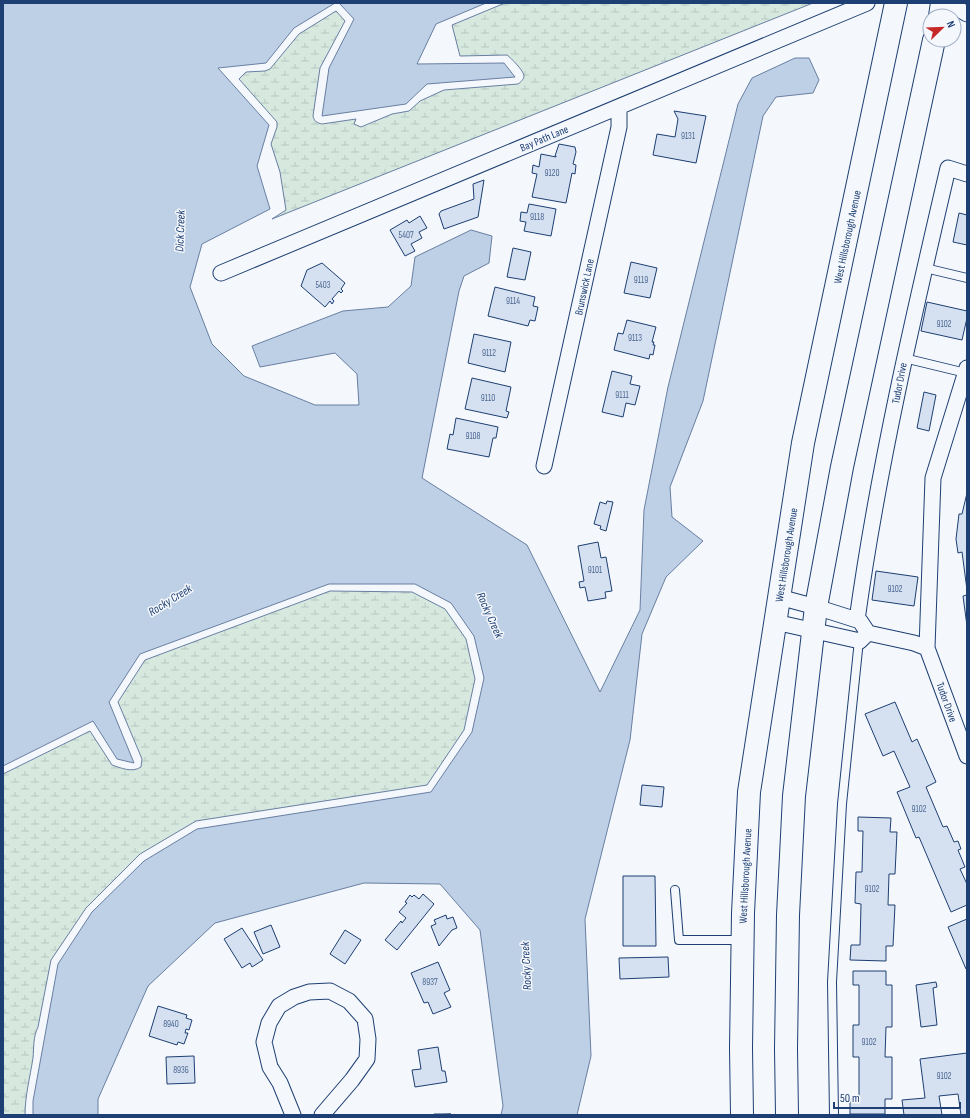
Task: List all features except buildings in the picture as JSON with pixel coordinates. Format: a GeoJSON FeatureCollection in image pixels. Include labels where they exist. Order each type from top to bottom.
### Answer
{"type":"FeatureCollection","features":[{"type":"Feature","properties":{"kind":"main road","name":"West Hillsborough Avenue"},"geometry":{"type":"LineString","coordinates":[[742,1115],[742,940],[749,792],[803,444],[896,3]]}},
{"type":"Feature","properties":{"kind":"main road"},"geometry":{"type":"LineString","coordinates":[[787,1115],[786,1049],[788,915],[794,796],[816,607],[842,466],[932,48]]}},
{"type":"Feature","properties":{"kind":"street","name":"Bay Path Lane"},"geometry":{"type":"LineString","coordinates":[[221,273],[867,3]]}},
{"type":"Feature","properties":{"kind":"street"},"geometry":{"type":"LineString","coordinates":[[948,3],[967,14]]}},
{"type":"Feature","properties":{"kind":"street","name":"Brunswick Lane"},"geometry":{"type":"LineString","coordinates":[[544,466],[619,127],[620,107]]}},
{"type":"Feature","properties":{"kind":"street","name":"Tudor Drive"},"geometry":{"type":"LineString","coordinates":[[857,620],[866,558],[904,358],[948,168],[967,174]]}},
{"type":"Feature","properties":{"kind":"street","name":"Tudor Drive"},"geometry":{"type":"LineString","coordinates":[[966,371],[934,478],[927,648],[967,756]]}},
{"type":"Feature","properties":{"kind":"street"},"geometry":{"type":"LineString","coordinates":[[779,597],[860,621],[864,637]]}},
{"type":"Feature","properties":{"kind":"street"},"geometry":{"type":"LineString","coordinates":[[775,622],[813,631],[914,642],[927,648]]}},
{"type":"Feature","properties":{"kind":"street"},"geometry":{"type":"LineString","coordinates":[[293,1115],[280,1083],[270,1067],[264,1042],[269,1023],[279,1006],[294,997],[309,992],[330,991],[349,1001],[364,1019],[368,1039],[367,1059],[352,1080],[322,1115]]}},
{"type":"Feature","properties":{"kind":"lane"},"geometry":{"type":"LineString","coordinates":[[925,268],[967,278]]}},
{"type":"Feature","properties":{"kind":"lane"},"geometry":{"type":"LineString","coordinates":[[904,358],[966,371]]}},
{"type":"Feature","properties":{"kind":"lane"},"geometry":{"type":"LineString","coordinates":[[834,1115],[832,982],[842,804],[864,637]]}},
{"type":"Feature","properties":{"kind":"lane"},"geometry":{"type":"LineString","coordinates":[[675,890],[679,940],[742,940]]}},
{"type":"Feature","properties":{"kind":"green space"},"geometry":{"type":"Polygon","coordinates":[[[505,3],[813,3],[272,219],[286,210],[280,172],[271,144],[277,127],[277,122],[239,79],[246,72],[265,71],[270,69],[299,34],[336,11],[345,21],[320,68],[313,116],[316,122],[322,124],[356,119],[354,124],[361,127],[392,114],[409,111],[420,101],[444,90],[518,84],[524,76],[522,71],[507,55],[460,56],[452,25],[505,3]]]}},
{"type":"Feature","properties":{"kind":"green space"},"geometry":{"type":"Polygon","coordinates":[[[330,591],[412,592],[445,609],[466,639],[475,679],[464,730],[427,785],[196,821],[140,854],[86,908],[51,960],[38,1027],[34,1038],[33,1058],[25,1115],[3,1115],[3,774],[90,731],[112,765],[123,769],[138,769],[141,767],[142,759],[118,702],[145,660],[330,591]]]}},
{"type":"Feature","properties":{"kind":"water"},"geometry":{"type":"Polygon","coordinates":[[[3,3],[335,3],[294,28],[266,63],[218,68],[269,125],[257,166],[270,209],[202,244],[190,287],[212,344],[244,376],[315,405],[359,405],[357,374],[335,353],[260,367],[252,346],[343,311],[388,307],[411,286],[415,257],[471,230],[492,236],[489,263],[464,276],[459,291],[422,478],[527,545],[600,692],[640,610],[644,510],[668,387],[738,104],[752,78],[795,58],[809,58],[819,80],[813,93],[776,97],[763,116],[703,401],[670,487],[672,517],[703,541],[666,577],[642,634],[630,740],[585,919],[591,1056],[577,1115],[501,1115],[503,1106],[480,930],[440,884],[364,883],[215,923],[148,986],[98,1099],[98,1115],[33,1115],[33,1101],[58,964],[92,912],[144,861],[197,829],[431,792],[472,732],[484,678],[474,636],[451,603],[415,584],[329,584],[140,654],[109,702],[134,763],[117,759],[93,721],[3,766],[3,3]]]}},
{"type":"Feature","properties":{"kind":"water"},"geometry":{"type":"Polygon","coordinates":[[[339,3],[486,3],[436,24],[417,64],[504,63],[515,77],[427,84],[406,104],[322,116],[329,68],[354,19],[339,3]]]}},
{"type":"Feature","properties":{"kind":"water label","name":"Dick Creek"},"geometry":{"type":"Point","coordinates":[180,231]}},
{"type":"Feature","properties":{"kind":"water label","name":"Rocky Creek"},"geometry":{"type":"Point","coordinates":[170,600]}},
{"type":"Feature","properties":{"kind":"water label","name":"Rocky Creek"},"geometry":{"type":"Point","coordinates":[490,615]}},
{"type":"Feature","properties":{"kind":"water label","name":"Rocky Creek"},"geometry":{"type":"Point","coordinates":[526,966]}}]}
